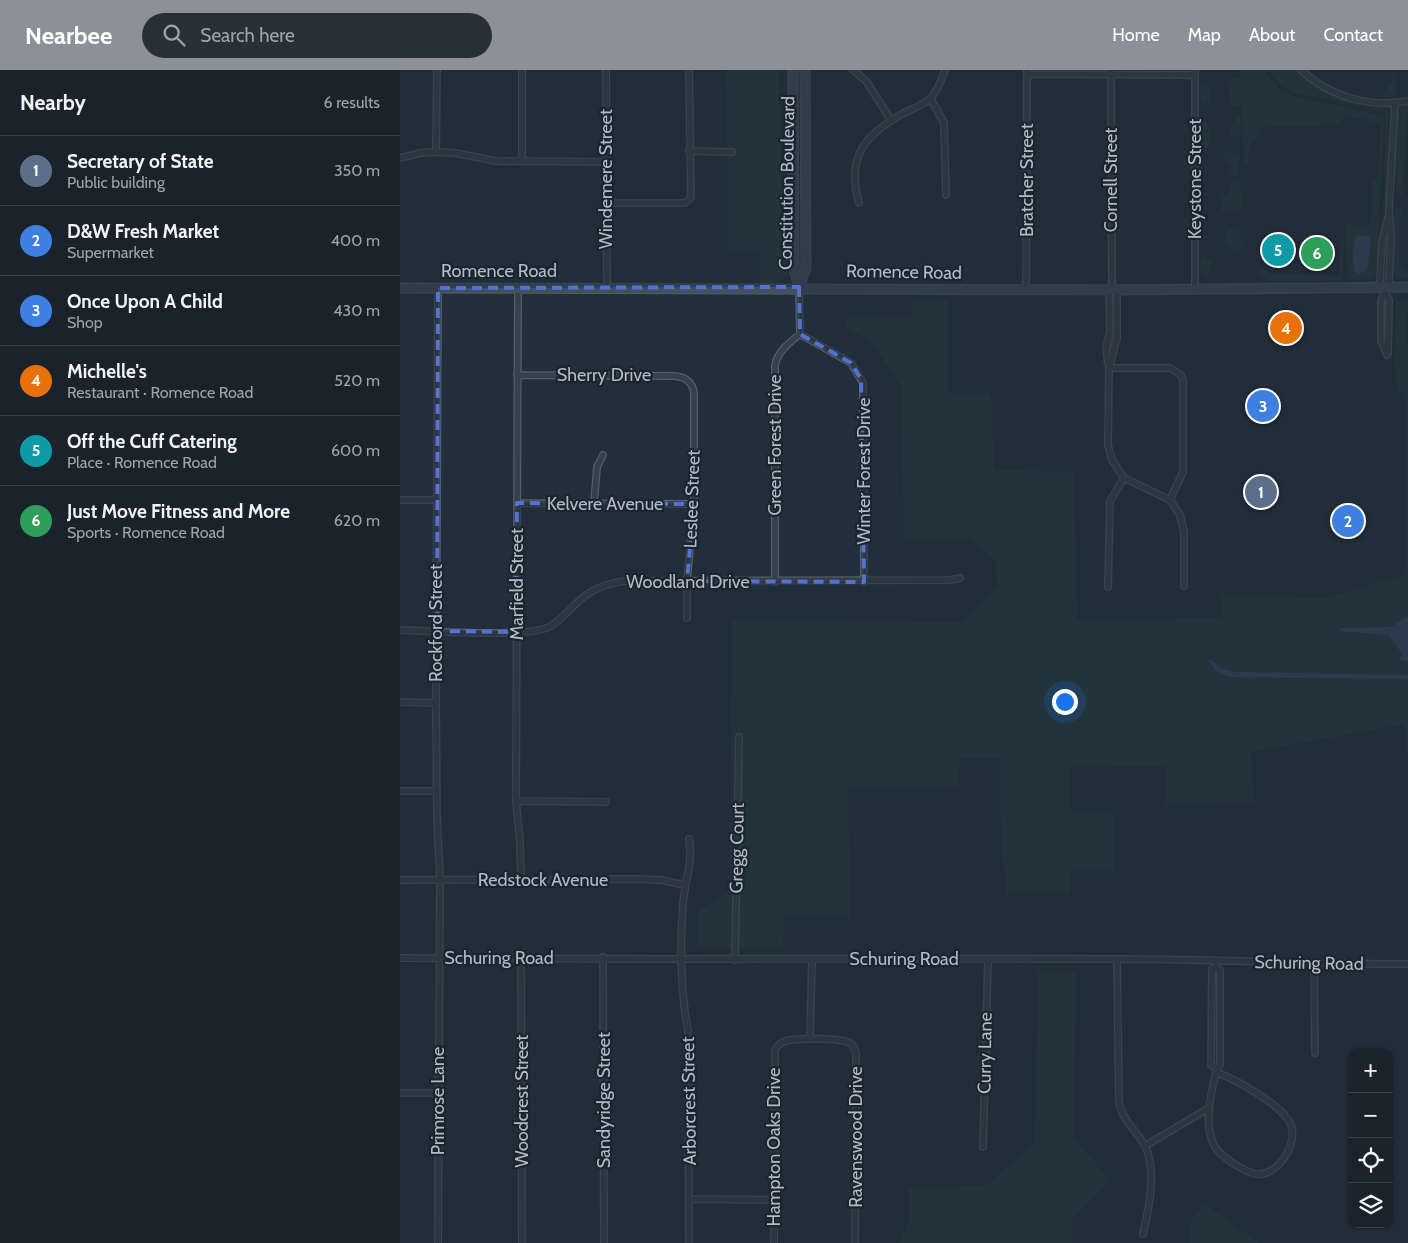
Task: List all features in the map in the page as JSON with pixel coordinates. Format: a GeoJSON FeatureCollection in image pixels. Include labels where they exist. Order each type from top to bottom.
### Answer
{"type":"FeatureCollection","features":[{"type":"Feature","properties":{"kind":"street"},"geometry":{"type":"LineString","coordinates":[[436,152],[437,70]]}},
{"type":"Feature","properties":{"kind":"street"},"geometry":{"type":"LineString","coordinates":[[522,70],[522,162]]}},
{"type":"Feature","properties":{"kind":"street","name":"Windemere Street"},"geometry":{"type":"LineString","coordinates":[[606,70],[607,288]]}},
{"type":"Feature","properties":{"kind":"street"},"geometry":{"type":"LineString","coordinates":[[607,203],[685,204],[689,201],[691,197],[689,70]]}},
{"type":"Feature","properties":{"kind":"street","name":"Constitution Boulevard"},"geometry":{"type":"LineString","coordinates":[[793,70],[794,269],[799,287]]}},
{"type":"Feature","properties":{"kind":"street","name":"Constitution Boulevard"},"geometry":{"type":"LineString","coordinates":[[799,287],[806,269],[805,70]]}},
{"type":"Feature","properties":{"kind":"street"},"geometry":{"type":"LineString","coordinates":[[854,70],[866,81],[891,120]]}},
{"type":"Feature","properties":{"kind":"street"},"geometry":{"type":"LineString","coordinates":[[859,203],[854,176],[856,161],[866,141],[891,120],[931,99],[941,82],[945,70]]}},
{"type":"Feature","properties":{"kind":"street"},"geometry":{"type":"LineString","coordinates":[[1302,70],[1319,84],[1348,98],[1374,103],[1408,101]]}},
{"type":"Feature","properties":{"kind":"street"},"geometry":{"type":"LineString","coordinates":[[1027,72],[1195,72]]}},
{"type":"Feature","properties":{"kind":"street","name":"Bratcher Street"},"geometry":{"type":"LineString","coordinates":[[1026,290],[1027,72]]}},
{"type":"Feature","properties":{"kind":"street","name":"Keystone Street"},"geometry":{"type":"LineString","coordinates":[[1195,72],[1196,289]]}},
{"type":"Feature","properties":{"kind":"street","name":"Cornell Street"},"geometry":{"type":"LineString","coordinates":[[1111,73],[1113,290],[1117,338],[1108,368],[1108,444],[1112,460],[1124,478]]}},
{"type":"Feature","properties":{"kind":"street"},"geometry":{"type":"LineString","coordinates":[[931,99],[944,122],[946,195]]}},
{"type":"Feature","properties":{"kind":"street"},"geometry":{"type":"LineString","coordinates":[[1385,288],[1381,301],[1381,341],[1387,355],[1389,300],[1385,288],[1380,282],[1382,248],[1389,211],[1395,103]]}},
{"type":"Feature","properties":{"kind":"street"},"geometry":{"type":"LineString","coordinates":[[690,151],[732,152]]}},
{"type":"Feature","properties":{"kind":"street"},"geometry":{"type":"LineString","coordinates":[[400,158],[420,153],[436,152],[461,154],[496,161],[606,162]]}},
{"type":"Feature","properties":{"kind":"street","name":"Marfield Street"},"geometry":{"type":"LineString","coordinates":[[518,287],[516,802],[521,880]]}},
{"type":"Feature","properties":{"kind":"street"},"geometry":{"type":"LineString","coordinates":[[799,287],[800,334]]}},
{"type":"Feature","properties":{"kind":"street","name":"Romence Road"},"geometry":{"type":"LineString","coordinates":[[400,288],[799,287],[1113,290],[1408,288]]}},
{"type":"Feature","properties":{"kind":"street","name":"Rockford Street"},"geometry":{"type":"LineString","coordinates":[[438,288],[436,703],[440,880],[439,958]]}},
{"type":"Feature","properties":{"kind":"street","name":"Green Forest Drive"},"geometry":{"type":"LineString","coordinates":[[775,582],[775,365],[785,346],[800,334]]}},
{"type":"Feature","properties":{"kind":"street","name":"Winter Forest Drive"},"geometry":{"type":"LineString","coordinates":[[800,334],[851,363],[862,383],[864,582]]}},
{"type":"Feature","properties":{"kind":"street"},"geometry":{"type":"LineString","coordinates":[[1108,368],[1170,368],[1181,375],[1183,380],[1183,472],[1170,500]]}},
{"type":"Feature","properties":{"kind":"street","name":"Sherry Drive"},"geometry":{"type":"LineString","coordinates":[[517,375],[674,376],[689,381]]}},
{"type":"Feature","properties":{"kind":"street","name":"Leslee Street"},"geometry":{"type":"LineString","coordinates":[[687,618],[687,581],[694,504],[694,394],[693,386],[689,381]]}},
{"type":"Feature","properties":{"kind":"street"},"geometry":{"type":"LineString","coordinates":[[594,504],[596,466],[603,455]]}},
{"type":"Feature","properties":{"kind":"street"},"geometry":{"type":"LineString","coordinates":[[1108,587],[1110,501],[1124,478],[1170,500],[1180,515],[1184,532],[1184,586]]}},
{"type":"Feature","properties":{"kind":"street"},"geometry":{"type":"LineString","coordinates":[[400,500],[436,500]]}},
{"type":"Feature","properties":{"kind":"street","name":"Kelvere Avenue"},"geometry":{"type":"LineString","coordinates":[[517,503],[694,504]]}},
{"type":"Feature","properties":{"kind":"street","name":"Woodland Drive"},"geometry":{"type":"LineString","coordinates":[[400,630],[516,632],[541,630],[548,627],[588,594],[605,585],[638,580],[864,582],[950,580],[960,578]]}},
{"type":"Feature","properties":{"kind":"street"},"geometry":{"type":"LineString","coordinates":[[400,702],[436,703]]}},
{"type":"Feature","properties":{"kind":"street","name":"Gregg Court"},"geometry":{"type":"LineString","coordinates":[[735,960],[739,737]]}},
{"type":"Feature","properties":{"kind":"street"},"geometry":{"type":"LineString","coordinates":[[400,791],[437,791]]}},
{"type":"Feature","properties":{"kind":"street"},"geometry":{"type":"LineString","coordinates":[[516,802],[606,802]]}},
{"type":"Feature","properties":{"kind":"street","name":"Arborcrest Street"},"geometry":{"type":"LineString","coordinates":[[689,839],[692,854],[685,885],[682,959],[682,1000],[688,1030],[689,1243]]}},
{"type":"Feature","properties":{"kind":"street","name":"Redstock Avenue"},"geometry":{"type":"LineString","coordinates":[[400,880],[635,879],[661,880],[685,885]]}},
{"type":"Feature","properties":{"kind":"street","name":"Schuring Road"},"geometry":{"type":"LineString","coordinates":[[400,958],[603,957],[735,960],[1117,959],[1216,965],[1408,964]]}},
{"type":"Feature","properties":{"kind":"street","name":"Sandyridge Street"},"geometry":{"type":"LineString","coordinates":[[603,957],[604,1243]]}},
{"type":"Feature","properties":{"kind":"street","name":"Primrose Lane"},"geometry":{"type":"LineString","coordinates":[[438,1243],[439,958]]}},
{"type":"Feature","properties":{"kind":"street","name":"Woodcrest Street"},"geometry":{"type":"LineString","coordinates":[[521,958],[522,1243]]}},
{"type":"Feature","properties":{"kind":"street"},"geometry":{"type":"LineString","coordinates":[[810,1039],[812,959]]}},
{"type":"Feature","properties":{"kind":"street","name":"Curry Lane"},"geometry":{"type":"LineString","coordinates":[[983,1147],[988,959]]}},
{"type":"Feature","properties":{"kind":"street"},"geometry":{"type":"LineString","coordinates":[[1117,959],[1119,1104],[1126,1122],[1145,1146],[1150,1166],[1150,1206],[1143,1234]]}},
{"type":"Feature","properties":{"kind":"street"},"geometry":{"type":"LineString","coordinates":[[1314,964],[1315,1053]]}},
{"type":"Feature","properties":{"kind":"street"},"geometry":{"type":"LineString","coordinates":[[1216,965],[1220,970],[1220,1065],[1216,1070],[1209,1108],[1213,1144],[1218,1152],[1235,1164],[1258,1175],[1277,1167],[1288,1152],[1293,1133],[1286,1117],[1243,1086],[1216,1070]]}},
{"type":"Feature","properties":{"kind":"street","name":"Hampton Oaks Drive"},"geometry":{"type":"LineString","coordinates":[[774,1243],[775,1050],[780,1044],[788,1040],[810,1039]]}},
{"type":"Feature","properties":{"kind":"street","name":"Ravenswood Drive"},"geometry":{"type":"LineString","coordinates":[[810,1039],[844,1041],[853,1046],[856,1053],[855,1243]]}},
{"type":"Feature","properties":{"kind":"street"},"geometry":{"type":"LineString","coordinates":[[400,1093],[438,1093]]}},
{"type":"Feature","properties":{"kind":"street"},"geometry":{"type":"LineString","coordinates":[[1145,1146],[1209,1108]]}},
{"type":"Feature","properties":{"kind":"street"},"geometry":{"type":"LineString","coordinates":[[690,1199],[775,1200]]}},
{"type":"Feature","properties":{"kind":"highlighted area"},"geometry":{"type":"Polygon","coordinates":[[[799,287],[800,334],[851,363],[861,379],[864,582],[687,581],[694,504],[517,503],[516,632],[437,631],[438,288],[799,287]]]}},
{"type":"Feature","properties":{"kind":"green space"},"geometry":{"type":"Polygon","coordinates":[[[727,70],[779,70],[781,189],[789,216],[789,271],[777,283],[760,283],[760,249],[728,249],[727,70]]]}},
{"type":"Feature","properties":{"kind":"green space"},"geometry":{"type":"Polygon","coordinates":[[[1241,70],[1264,70],[1279,88],[1296,97],[1384,116],[1376,273],[1373,279],[1351,280],[1348,277],[1345,225],[1371,225],[1373,181],[1380,174],[1381,124],[1367,123],[1366,118],[1347,117],[1336,125],[1263,127],[1258,138],[1252,141],[1247,164],[1244,164],[1242,107],[1230,106],[1228,84],[1232,78],[1241,77],[1241,70]]]}},
{"type":"Feature","properties":{"kind":"green space"},"geometry":{"type":"Polygon","coordinates":[[[1268,70],[1298,70],[1331,93],[1351,101],[1382,106],[1388,111],[1387,187],[1380,234],[1385,189],[1386,114],[1381,111],[1292,92],[1279,84],[1268,70]]]}},
{"type":"Feature","properties":{"kind":"green space"},"geometry":{"type":"Polygon","coordinates":[[[1391,73],[1394,74],[1397,94],[1392,97],[1380,98],[1379,95],[1383,96],[1393,79],[1391,73]]]}},
{"type":"Feature","properties":{"kind":"green space"},"geometry":{"type":"Polygon","coordinates":[[[1205,84],[1212,89],[1209,101],[1204,104],[1201,101],[1200,93],[1202,86],[1205,84]]]}},
{"type":"Feature","properties":{"kind":"green space"},"geometry":{"type":"Polygon","coordinates":[[[1408,104],[1403,184],[1408,186],[1401,196],[1396,188],[1399,113],[1402,107],[1408,104]]]}},
{"type":"Feature","properties":{"kind":"green space"},"geometry":{"type":"Polygon","coordinates":[[[1240,115],[1242,134],[1239,138],[1231,135],[1228,129],[1240,115]]]}},
{"type":"Feature","properties":{"kind":"green space"},"geometry":{"type":"Polygon","coordinates":[[[1202,121],[1208,123],[1210,130],[1210,139],[1206,148],[1202,146],[1202,121]]]}},
{"type":"Feature","properties":{"kind":"green space"},"geometry":{"type":"Polygon","coordinates":[[[1226,150],[1240,155],[1238,175],[1232,177],[1227,175],[1231,167],[1222,155],[1226,150]]]}},
{"type":"Feature","properties":{"kind":"green space"},"geometry":{"type":"Polygon","coordinates":[[[1233,181],[1237,181],[1241,190],[1242,208],[1236,211],[1221,211],[1222,197],[1228,193],[1233,181]]]}},
{"type":"Feature","properties":{"kind":"green space"},"geometry":{"type":"Polygon","coordinates":[[[1401,205],[1403,216],[1399,218],[1399,263],[1403,264],[1408,272],[1408,279],[1397,278],[1392,271],[1395,210],[1401,205]]]}},
{"type":"Feature","properties":{"kind":"green space"},"geometry":{"type":"Polygon","coordinates":[[[1231,229],[1239,231],[1245,249],[1232,249],[1224,245],[1225,234],[1231,229]]]}},
{"type":"Feature","properties":{"kind":"green space"},"geometry":{"type":"Polygon","coordinates":[[[1341,238],[1343,278],[1340,281],[1276,282],[1260,277],[1259,271],[1262,269],[1270,273],[1340,276],[1341,238]]]}},
{"type":"Feature","properties":{"kind":"green space"},"geometry":{"type":"Polygon","coordinates":[[[1204,256],[1212,261],[1207,277],[1201,273],[1200,260],[1204,256]]]}},
{"type":"Feature","properties":{"kind":"green space"},"geometry":{"type":"Polygon","coordinates":[[[912,300],[948,300],[948,393],[991,393],[994,470],[1074,472],[1077,620],[1222,618],[1222,596],[1326,598],[1407,574],[1405,394],[1398,390],[1395,367],[1396,300],[1408,300],[1406,338],[1408,354],[1408,763],[1404,724],[1251,752],[1254,803],[1166,804],[1166,766],[1069,767],[1070,811],[1113,812],[1113,871],[1071,871],[1070,893],[1006,893],[1006,874],[1001,851],[1000,758],[960,758],[958,787],[848,789],[850,917],[784,917],[783,948],[697,947],[698,911],[730,891],[732,619],[962,622],[997,587],[996,560],[971,540],[904,540],[902,388],[873,343],[845,326],[850,316],[912,317],[912,300]]]}},
{"type":"Feature","properties":{"kind":"green space"},"geometry":{"type":"Polygon","coordinates":[[[1038,972],[1076,973],[1074,1139],[1110,1180],[1072,1219],[1072,1243],[900,1243],[909,1221],[909,1188],[986,1186],[1035,1142],[1038,972]]]}},
{"type":"Feature","properties":{"kind":"green space"},"geometry":{"type":"Polygon","coordinates":[[[1204,1204],[1259,1243],[1191,1243],[1190,1223],[1204,1204]]]}},
{"type":"Feature","properties":{"kind":"water"},"geometry":{"type":"Polygon","coordinates":[[[1360,235],[1369,236],[1371,243],[1367,270],[1359,274],[1355,272],[1353,254],[1356,237],[1360,235]]]}},
{"type":"Feature","properties":{"kind":"water"},"geometry":{"type":"Polygon","coordinates":[[[1408,616],[1408,661],[1400,660],[1402,654],[1389,635],[1338,631],[1342,628],[1391,627],[1408,616]]]}},
{"type":"Feature","properties":{"kind":"water"},"geometry":{"type":"Polygon","coordinates":[[[1208,660],[1211,660],[1220,668],[1236,672],[1408,675],[1408,679],[1231,677],[1217,672],[1208,660]]]}},
{"type":"Feature","properties":{"kind":"place","name":"Off the Cuff Catering"},"geometry":{"type":"Point","coordinates":[1278,250]}},
{"type":"Feature","properties":{"kind":"place","name":"Just Move Fitness and More"},"geometry":{"type":"Point","coordinates":[1317,253]}},
{"type":"Feature","properties":{"kind":"place","name":"Michelle's"},"geometry":{"type":"Point","coordinates":[1286,328]}},
{"type":"Feature","properties":{"kind":"place","name":"Once Upon A Child"},"geometry":{"type":"Point","coordinates":[1263,406]}},
{"type":"Feature","properties":{"kind":"place","name":"Secretary of State"},"geometry":{"type":"Point","coordinates":[1261,492]}},
{"type":"Feature","properties":{"kind":"place","name":"D&W Fresh Market"},"geometry":{"type":"Point","coordinates":[1348,521]}}]}
